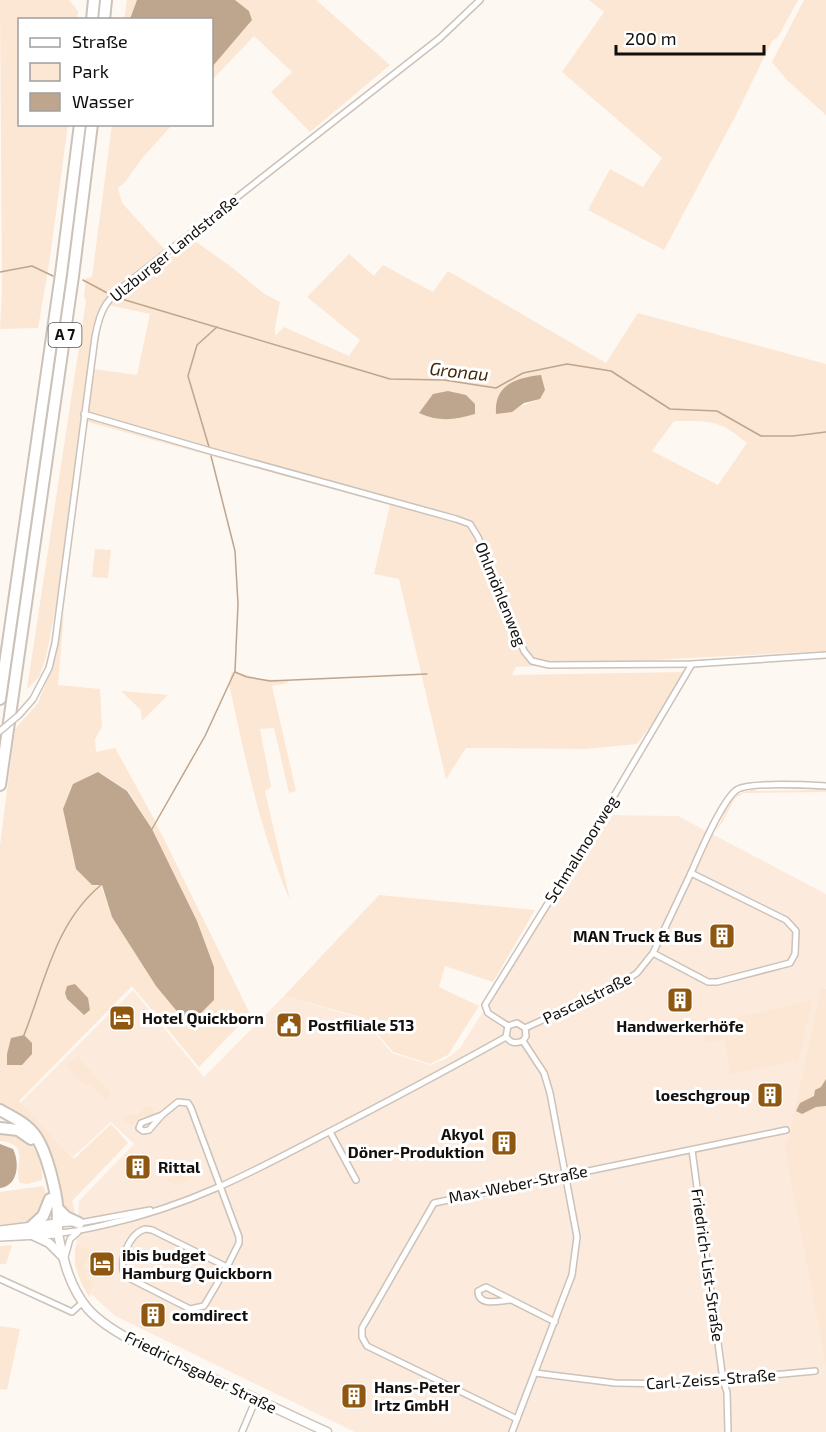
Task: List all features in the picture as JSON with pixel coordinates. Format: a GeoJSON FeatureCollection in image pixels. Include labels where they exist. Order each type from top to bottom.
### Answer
{"type":"FeatureCollection","features":[{"type":"Feature","properties":{"kind":"highway"},"geometry":{"type":"LineString","coordinates":[[92,18],[94,0]]}},
{"type":"Feature","properties":{"kind":"highway"},"geometry":{"type":"LineString","coordinates":[[104,18],[106,0]]}},
{"type":"Feature","properties":{"kind":"highway","name":"A 7"},"geometry":{"type":"LineString","coordinates":[[0,699],[60,286],[80,126]]}},
{"type":"Feature","properties":{"kind":"highway","name":"A 7"},"geometry":{"type":"LineString","coordinates":[[0,785],[73,276],[92,126]]}},
{"type":"Feature","properties":{"kind":"highway"},"geometry":{"type":"LineString","coordinates":[[0,1110],[25,1125],[39,1140],[49,1166],[58,1209],[58,1229]]}},
{"type":"Feature","properties":{"kind":"highway"},"geometry":{"type":"LineString","coordinates":[[0,1128],[18,1130],[34,1141],[43,1159],[58,1229]]}},
{"type":"Feature","properties":{"kind":"highway"},"geometry":{"type":"LineString","coordinates":[[32,1231],[43,1216],[50,1199]]}},
{"type":"Feature","properties":{"kind":"highway"},"geometry":{"type":"LineString","coordinates":[[58,1209],[79,1227]]}},
{"type":"Feature","properties":{"kind":"main road"},"geometry":{"type":"LineString","coordinates":[[0,1231],[58,1229]]}},
{"type":"Feature","properties":{"kind":"main road","name":"Friedrichsgaber Straße"},"geometry":{"type":"LineString","coordinates":[[58,1229],[70,1280],[82,1302],[105,1323],[140,1343],[327,1432]]}},
{"type":"Feature","properties":{"kind":"main road"},"geometry":{"type":"LineString","coordinates":[[0,1236],[32,1231]]}},
{"type":"Feature","properties":{"kind":"main road","name":"Friedrichsgaber Straße"},"geometry":{"type":"LineString","coordinates":[[32,1231],[49,1243],[64,1259]]}},
{"type":"Feature","properties":{"kind":"street","name":"Ulzburger Landstraße"},"geometry":{"type":"LineString","coordinates":[[0,731],[33,699],[49,668],[55,643],[94,337],[99,315],[107,301],[118,290],[440,38],[480,0]]}},
{"type":"Feature","properties":{"kind":"street","name":"Ohlmöhlenweg"},"geometry":{"type":"LineString","coordinates":[[84,414],[470,524],[478,537],[524,651],[532,662],[692,664],[826,656]]}},
{"type":"Feature","properties":{"kind":"street","name":"Schmalmoorweg"},"geometry":{"type":"LineString","coordinates":[[507,1026],[488,1013],[485,1005],[605,811],[692,664]]}},
{"type":"Feature","properties":{"kind":"street","name":"Pascalstraße"},"geometry":{"type":"LineString","coordinates":[[525,1028],[619,985],[637,973],[653,953],[694,874],[725,803],[738,790],[750,786],[826,786]]}},
{"type":"Feature","properties":{"kind":"street"},"geometry":{"type":"LineString","coordinates":[[653,953],[708,982],[779,968],[790,963],[795,954],[796,931],[786,920],[694,874]]}},
{"type":"Feature","properties":{"kind":"street","name":"Pascalstraße"},"geometry":{"type":"LineString","coordinates":[[507,1026],[517,1023],[525,1028]]}},
{"type":"Feature","properties":{"kind":"street"},"geometry":{"type":"LineString","coordinates":[[507,1026],[506,1037],[510,1042],[517,1044],[523,1041],[543,1073],[550,1093],[577,1237],[572,1275],[512,1432]]}},
{"type":"Feature","properties":{"kind":"street","name":"Pascalstraße"},"geometry":{"type":"LineString","coordinates":[[523,1041],[526,1036],[525,1028]]}},
{"type":"Feature","properties":{"kind":"street"},"geometry":{"type":"LineString","coordinates":[[58,1229],[79,1227],[161,1210],[221,1187],[330,1132],[506,1037]]}},
{"type":"Feature","properties":{"kind":"street"},"geometry":{"type":"LineString","coordinates":[[162,1115],[175,1103],[188,1103],[221,1187],[239,1237],[239,1243],[226,1267],[204,1306],[190,1309],[125,1276],[122,1269],[122,1260],[135,1234],[145,1229],[152,1230],[226,1267]]}},
{"type":"Feature","properties":{"kind":"street","name":"Max-Weber-Straße"},"geometry":{"type":"LineString","coordinates":[[517,1419],[367,1346],[362,1337],[362,1328],[434,1203],[786,1130]]}},
{"type":"Feature","properties":{"kind":"street"},"geometry":{"type":"LineString","coordinates":[[330,1132],[356,1180]]}},
{"type":"Feature","properties":{"kind":"street","name":"Friedrich-List-Straße"},"geometry":{"type":"LineString","coordinates":[[692,1150],[723,1380],[727,1392],[728,1432]]}},
{"type":"Feature","properties":{"kind":"street"},"geometry":{"type":"LineString","coordinates":[[58,1229],[79,1227]]}},
{"type":"Feature","properties":{"kind":"street"},"geometry":{"type":"LineString","coordinates":[[64,1259],[70,1239],[79,1227]]}},
{"type":"Feature","properties":{"kind":"street"},"geometry":{"type":"LineString","coordinates":[[0,1279],[72,1312],[82,1302]]}},
{"type":"Feature","properties":{"kind":"street"},"geometry":{"type":"LineString","coordinates":[[510,1300],[488,1302],[480,1299],[478,1290],[486,1287],[555,1322]]}},
{"type":"Feature","properties":{"kind":"street","name":"Carl-Zeiss-Straße"},"geometry":{"type":"LineString","coordinates":[[535,1373],[615,1383],[678,1384],[815,1371]]}},
{"type":"Feature","properties":{"kind":"street"},"geometry":{"type":"LineString","coordinates":[[242,1432],[256,1399]]}},
{"type":"Feature","properties":{"kind":"shaded area"},"geometry":{"type":"Polygon","coordinates":[[[608,815],[678,816],[826,894],[826,989],[821,987],[789,1135],[784,1146],[826,1368],[826,1432],[355,1432],[115,1316],[91,1294],[75,1266],[79,1201],[134,1144],[111,1122],[73,1157],[20,1103],[133,990],[204,1077],[284,996],[363,1019],[392,1053],[430,1065],[446,1059],[460,1048],[608,815]]]}},
{"type":"Feature","properties":{"kind":"green space"},"geometry":{"type":"Polygon","coordinates":[[[0,0],[69,0],[78,11],[77,18],[18,18],[18,126],[68,126],[38,328],[0,329],[2,290],[0,0]]]}},
{"type":"Feature","properties":{"kind":"green space"},"geometry":{"type":"Polygon","coordinates":[[[127,0],[137,0],[130,18],[124,18],[127,0]]]}},
{"type":"Feature","properties":{"kind":"green space"},"geometry":{"type":"Polygon","coordinates":[[[235,0],[316,0],[390,65],[310,132],[271,92],[292,72],[254,36],[213,79],[213,66],[252,20],[249,11],[235,0]]]}},
{"type":"Feature","properties":{"kind":"green space"},"geometry":{"type":"Polygon","coordinates":[[[589,0],[798,0],[778,37],[772,41],[736,115],[664,250],[588,210],[610,169],[643,187],[662,158],[562,72],[604,12],[589,0]]]}},
{"type":"Feature","properties":{"kind":"green space"},"geometry":{"type":"Polygon","coordinates":[[[804,0],[826,0],[826,115],[787,80],[772,62],[804,0]]]}},
{"type":"Feature","properties":{"kind":"green space"},"geometry":{"type":"Polygon","coordinates":[[[112,126],[171,126],[118,188],[122,203],[165,250],[105,299],[98,314],[57,601],[46,657],[39,677],[27,689],[86,301],[84,296],[86,278],[92,277],[112,126]]]}},
{"type":"Feature","properties":{"kind":"green space"},"geometry":{"type":"Polygon","coordinates":[[[195,241],[263,293],[280,302],[275,336],[284,327],[349,356],[360,340],[307,297],[349,254],[374,276],[383,265],[433,292],[448,271],[606,363],[638,313],[826,364],[826,651],[516,667],[512,675],[684,672],[654,722],[637,744],[586,749],[466,748],[446,779],[399,579],[374,574],[390,505],[88,422],[93,369],[137,375],[150,314],[108,305],[123,290],[195,241]],[[545,390],[496,414],[540,399],[545,390]],[[674,421],[652,451],[718,485],[747,443],[721,425],[696,421],[674,421]]]}},
{"type":"Feature","properties":{"kind":"green space"},"geometry":{"type":"Polygon","coordinates":[[[95,549],[111,550],[108,578],[92,577],[95,549]]]}},
{"type":"Feature","properties":{"kind":"green space"},"geometry":{"type":"Polygon","coordinates":[[[64,613],[58,685],[100,689],[102,727],[95,739],[96,752],[115,748],[153,817],[250,1014],[199,1067],[132,986],[19,1101],[74,1159],[111,1124],[128,1143],[72,1201],[76,1218],[67,1213],[61,1203],[51,1158],[44,1139],[24,1116],[0,1103],[0,845],[15,729],[38,703],[52,668],[64,613]],[[98,772],[92,885],[101,885],[112,917],[141,960],[214,967],[197,921],[152,829],[128,791],[98,772]],[[75,984],[67,999],[80,1010],[88,998],[75,984]]]}},
{"type":"Feature","properties":{"kind":"green space"},"geometry":{"type":"Polygon","coordinates":[[[232,672],[262,679],[287,680],[288,683],[272,686],[296,791],[289,793],[274,728],[260,729],[271,787],[265,791],[290,900],[270,848],[254,794],[229,684],[232,672]]]}},
{"type":"Feature","properties":{"kind":"green space"},"geometry":{"type":"Polygon","coordinates":[[[121,691],[168,695],[142,721],[141,710],[121,691]]]}},
{"type":"Feature","properties":{"kind":"green space"},"geometry":{"type":"Polygon","coordinates":[[[826,788],[826,792],[744,793],[735,798],[722,823],[715,830],[729,801],[738,794],[753,789],[756,791],[811,790],[826,788]]]}},
{"type":"Feature","properties":{"kind":"green space"},"geometry":{"type":"Polygon","coordinates":[[[379,895],[535,910],[493,982],[445,966],[439,987],[479,1006],[448,1055],[430,1064],[393,1052],[364,1018],[284,996],[379,895]]]}},
{"type":"Feature","properties":{"kind":"green space"},"geometry":{"type":"Polygon","coordinates":[[[821,987],[826,989],[826,1368],[784,1146],[789,1135],[821,987]]]}},
{"type":"Feature","properties":{"kind":"green space"},"geometry":{"type":"Polygon","coordinates":[[[812,1000],[798,1064],[791,1061],[730,1075],[725,1040],[706,1043],[700,1026],[812,1000]]]}},
{"type":"Feature","properties":{"kind":"green space"},"geometry":{"type":"Polygon","coordinates":[[[79,1055],[80,1060],[110,1092],[111,1096],[106,1101],[91,1085],[84,1085],[66,1066],[79,1055]]]}},
{"type":"Feature","properties":{"kind":"green space"},"geometry":{"type":"Polygon","coordinates":[[[147,1106],[152,1107],[155,1115],[141,1117],[132,1125],[124,1120],[125,1115],[137,1115],[147,1106]]]}},
{"type":"Feature","properties":{"kind":"green space"},"geometry":{"type":"Polygon","coordinates":[[[0,1133],[19,1135],[30,1142],[40,1161],[42,1180],[27,1184],[20,1183],[19,1151],[16,1146],[0,1141],[0,1133]]]}},
{"type":"Feature","properties":{"kind":"green space"},"geometry":{"type":"Polygon","coordinates":[[[167,1161],[187,1163],[196,1170],[187,1181],[174,1184],[166,1179],[170,1177],[168,1168],[164,1168],[167,1161]]]}},
{"type":"Feature","properties":{"kind":"green space"},"geometry":{"type":"Polygon","coordinates":[[[43,1186],[45,1201],[33,1222],[0,1229],[0,1192],[43,1186]]]}},
{"type":"Feature","properties":{"kind":"green space"},"geometry":{"type":"Polygon","coordinates":[[[76,1244],[91,1251],[83,1268],[88,1270],[85,1274],[87,1279],[95,1282],[91,1288],[90,1298],[77,1272],[76,1244]]]}},
{"type":"Feature","properties":{"kind":"green space"},"geometry":{"type":"Polygon","coordinates":[[[12,1245],[6,1264],[0,1264],[0,1246],[12,1245]]]}},
{"type":"Feature","properties":{"kind":"green space"},"geometry":{"type":"Polygon","coordinates":[[[0,1326],[20,1329],[7,1390],[0,1389],[0,1326]]]}},
{"type":"Feature","properties":{"kind":"water"},"geometry":{"type":"Polygon","coordinates":[[[137,0],[235,0],[249,11],[252,20],[213,66],[213,18],[130,18],[137,0]]]}},
{"type":"Feature","properties":{"kind":"water"},"geometry":{"type":"Polygon","coordinates":[[[541,375],[545,390],[540,399],[524,403],[512,412],[496,414],[499,396],[508,385],[523,378],[541,375]]]}},
{"type":"Feature","properties":{"kind":"water"},"geometry":{"type":"Polygon","coordinates":[[[448,391],[466,395],[475,404],[475,414],[447,419],[433,418],[419,413],[433,394],[448,391]]]}},
{"type":"Feature","properties":{"kind":"water"},"geometry":{"type":"Polygon","coordinates":[[[98,772],[127,791],[152,829],[197,921],[214,967],[214,1000],[196,1018],[180,1015],[156,986],[112,917],[102,885],[92,885],[76,869],[63,809],[73,784],[98,772]]]}},
{"type":"Feature","properties":{"kind":"water"},"geometry":{"type":"Polygon","coordinates":[[[75,984],[88,998],[90,1010],[84,1015],[67,999],[65,993],[67,986],[75,984]]]}},
{"type":"Feature","properties":{"kind":"water"},"geometry":{"type":"Polygon","coordinates":[[[24,1035],[32,1043],[32,1054],[22,1065],[7,1065],[11,1038],[24,1035]]]}},
{"type":"Feature","properties":{"kind":"water"},"geometry":{"type":"Polygon","coordinates":[[[826,1079],[826,1106],[816,1107],[802,1114],[796,1111],[800,1103],[814,1096],[815,1090],[821,1087],[826,1079]]]}},
{"type":"Feature","properties":{"kind":"water"},"geometry":{"type":"Polygon","coordinates":[[[0,1144],[13,1149],[17,1167],[11,1183],[0,1188],[0,1144]]]}},
{"type":"Feature","properties":{"kind":"waterway","name":"Gronau"},"geometry":{"type":"LineString","coordinates":[[0,272],[32,266],[53,276]]}},
{"type":"Feature","properties":{"kind":"waterway","name":"Gronau"},"geometry":{"type":"LineString","coordinates":[[83,280],[111,295]]}},
{"type":"Feature","properties":{"kind":"waterway","name":"Gronau"},"geometry":{"type":"LineString","coordinates":[[115,297],[390,379],[444,380],[496,388],[523,373],[567,364],[611,371],[670,409],[717,411],[761,436],[793,436],[826,432]]}},
{"type":"Feature","properties":{"kind":"waterway"},"geometry":{"type":"LineString","coordinates":[[209,447],[188,376],[197,345],[217,327]]}},
{"type":"Feature","properties":{"kind":"waterway"},"geometry":{"type":"LineString","coordinates":[[152,829],[205,736],[235,671],[238,604],[235,551],[211,456]]}},
{"type":"Feature","properties":{"kind":"waterway"},"geometry":{"type":"LineString","coordinates":[[235,672],[247,677],[270,681],[427,674]]}},
{"type":"Feature","properties":{"kind":"waterway"},"geometry":{"type":"LineString","coordinates":[[24,1035],[45,974],[62,935],[85,900],[101,885]]}},
{"type":"Feature","properties":{"kind":"place","name":"MAN Truck & Bus"},"geometry":{"type":"Point","coordinates":[722,936]}},
{"type":"Feature","properties":{"kind":"place","name":"Handwerkerhöfe"},"geometry":{"type":"Point","coordinates":[680,1000]}},
{"type":"Feature","properties":{"kind":"place","name":"Hotel Quickborn"},"geometry":{"type":"Point","coordinates":[122,1018]}},
{"type":"Feature","properties":{"kind":"place","name":"Postfiliale 513"},"geometry":{"type":"Point","coordinates":[289,1025]}},
{"type":"Feature","properties":{"kind":"place","name":"loeschgroup"},"geometry":{"type":"Point","coordinates":[770,1095]}},
{"type":"Feature","properties":{"kind":"place","name":"Akyol Döner-Produktion"},"geometry":{"type":"Point","coordinates":[504,1143]}},
{"type":"Feature","properties":{"kind":"place","name":"Rittal"},"geometry":{"type":"Point","coordinates":[138,1167]}},
{"type":"Feature","properties":{"kind":"place","name":"ibis budget Hamburg Quickborn"},"geometry":{"type":"Point","coordinates":[102,1264]}},
{"type":"Feature","properties":{"kind":"place","name":"comdirect"},"geometry":{"type":"Point","coordinates":[153,1315]}},
{"type":"Feature","properties":{"kind":"place","name":"Hans-Peter Irtz GmbH"},"geometry":{"type":"Point","coordinates":[354,1396]}}]}
